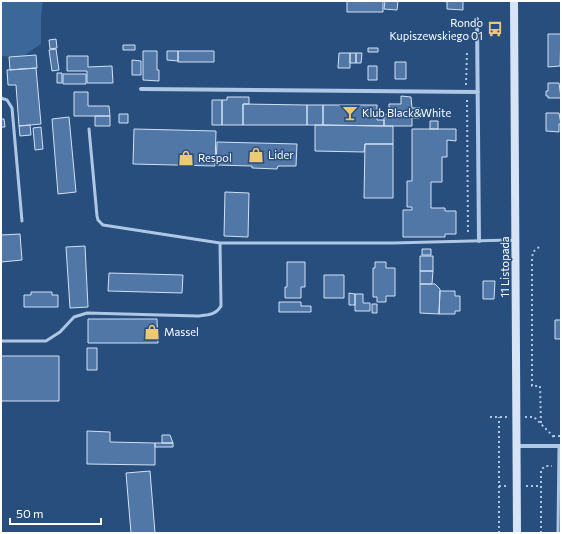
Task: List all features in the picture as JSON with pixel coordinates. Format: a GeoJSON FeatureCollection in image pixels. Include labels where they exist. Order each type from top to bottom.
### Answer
{"type":"FeatureCollection","features":[{"type":"Feature","properties":{"kind":"main road","name":"11 Listopada"},"geometry":{"type":"LineString","coordinates":[[514,1],[517,533]]}},
{"type":"Feature","properties":{"kind":"street"},"geometry":{"type":"LineString","coordinates":[[477,19],[479,241]]}},
{"type":"Feature","properties":{"kind":"street"},"geometry":{"type":"LineString","coordinates":[[140,89],[478,92]]}},
{"type":"Feature","properties":{"kind":"street"},"geometry":{"type":"LineString","coordinates":[[516,446],[560,446]]}},
{"type":"Feature","properties":{"kind":"lane"},"geometry":{"type":"LineString","coordinates":[[1,98],[7,100],[12,108],[22,221]]}},
{"type":"Feature","properties":{"kind":"lane"},"geometry":{"type":"LineString","coordinates":[[89,129],[97,216],[100,223],[103,225],[220,243],[393,243],[516,240]]}},
{"type":"Feature","properties":{"kind":"lane"},"geometry":{"type":"LineString","coordinates":[[1,341],[46,341],[60,332],[74,317],[87,314],[198,316],[212,314],[219,310],[221,306],[220,243]]}},
{"type":"Feature","properties":{"kind":"lane"},"geometry":{"type":"LineString","coordinates":[[558,533],[560,446]]}},
{"type":"Feature","properties":{"kind":"path"},"geometry":{"type":"LineString","coordinates":[[467,52],[466,91],[468,241]]}},
{"type":"Feature","properties":{"kind":"path"},"geometry":{"type":"LineString","coordinates":[[539,247],[533,252],[532,258],[532,386],[540,386],[541,424]]}},
{"type":"Feature","properties":{"kind":"path"},"geometry":{"type":"LineString","coordinates":[[499,417],[499,533]]}},
{"type":"Feature","properties":{"kind":"path"},"geometry":{"type":"LineString","coordinates":[[553,436],[561,436]]}},
{"type":"Feature","properties":{"kind":"path"},"geometry":{"type":"LineString","coordinates":[[541,470],[541,533]]}},
{"type":"Feature","properties":{"kind":"shaded area"},"geometry":{"type":"Polygon","coordinates":[[[1,1],[43,1],[41,16],[41,44],[22,57],[1,56],[1,1]]]}},
{"type":"Feature","properties":{"kind":"building"},"geometry":{"type":"Polygon","coordinates":[[[347,1],[383,1],[383,12],[347,12],[347,1]]]}},
{"type":"Feature","properties":{"kind":"building"},"geometry":{"type":"Polygon","coordinates":[[[385,1],[398,1],[397,10],[384,9],[385,1]]]}},
{"type":"Feature","properties":{"kind":"building"},"geometry":{"type":"Polygon","coordinates":[[[442,1],[463,1],[463,10],[447,9],[447,2],[442,1]]]}},
{"type":"Feature","properties":{"kind":"building"},"geometry":{"type":"Polygon","coordinates":[[[548,34],[561,34],[560,66],[548,67],[548,34]]]}},
{"type":"Feature","properties":{"kind":"building"},"geometry":{"type":"Polygon","coordinates":[[[56,39],[57,48],[50,49],[49,40],[56,39]]]}},
{"type":"Feature","properties":{"kind":"building"},"geometry":{"type":"Polygon","coordinates":[[[123,45],[135,45],[135,50],[123,50],[123,45]]]}},
{"type":"Feature","properties":{"kind":"building"},"geometry":{"type":"Polygon","coordinates":[[[368,48],[378,48],[378,52],[368,52],[368,48]]]}},
{"type":"Feature","properties":{"kind":"building"},"geometry":{"type":"Polygon","coordinates":[[[56,49],[59,70],[52,71],[49,50],[56,49]]]}},
{"type":"Feature","properties":{"kind":"building"},"geometry":{"type":"Polygon","coordinates":[[[143,51],[157,51],[157,70],[159,70],[159,81],[143,80],[143,51]]]}},
{"type":"Feature","properties":{"kind":"building"},"geometry":{"type":"Polygon","coordinates":[[[167,51],[178,51],[178,61],[167,60],[167,51]]]}},
{"type":"Feature","properties":{"kind":"building"},"geometry":{"type":"Polygon","coordinates":[[[178,51],[214,51],[214,62],[178,62],[178,51]]]}},
{"type":"Feature","properties":{"kind":"building"},"geometry":{"type":"Polygon","coordinates":[[[339,53],[350,53],[350,68],[338,68],[339,53]]]}},
{"type":"Feature","properties":{"kind":"building"},"geometry":{"type":"Polygon","coordinates":[[[350,53],[356,53],[356,63],[350,63],[350,53]]]}},
{"type":"Feature","properties":{"kind":"building"},"geometry":{"type":"Polygon","coordinates":[[[356,53],[362,53],[361,63],[356,63],[356,53]]]}},
{"type":"Feature","properties":{"kind":"building"},"geometry":{"type":"Polygon","coordinates":[[[36,55],[37,68],[10,70],[9,57],[36,55]]]}},
{"type":"Feature","properties":{"kind":"building"},"geometry":{"type":"Polygon","coordinates":[[[67,56],[88,56],[88,67],[112,66],[113,83],[87,83],[87,71],[67,71],[67,56]]]}},
{"type":"Feature","properties":{"kind":"building"},"geometry":{"type":"Polygon","coordinates":[[[132,60],[141,61],[141,75],[132,75],[132,60]]]}},
{"type":"Feature","properties":{"kind":"building"},"geometry":{"type":"Polygon","coordinates":[[[395,62],[406,62],[406,79],[395,79],[395,62]]]}},
{"type":"Feature","properties":{"kind":"building"},"geometry":{"type":"Polygon","coordinates":[[[368,66],[377,66],[377,80],[368,80],[368,66]]]}},
{"type":"Feature","properties":{"kind":"building"},"geometry":{"type":"Polygon","coordinates":[[[36,68],[41,124],[19,126],[16,85],[8,85],[7,70],[36,68]]]}},
{"type":"Feature","properties":{"kind":"building"},"geometry":{"type":"Polygon","coordinates":[[[57,73],[62,73],[62,83],[57,83],[57,73]]]}},
{"type":"Feature","properties":{"kind":"building"},"geometry":{"type":"Polygon","coordinates":[[[63,74],[86,74],[86,84],[63,84],[63,74]]]}},
{"type":"Feature","properties":{"kind":"building"},"geometry":{"type":"Polygon","coordinates":[[[548,83],[559,83],[561,98],[548,98],[548,96],[546,96],[546,91],[548,91],[548,83]]]}},
{"type":"Feature","properties":{"kind":"building"},"geometry":{"type":"Polygon","coordinates":[[[74,92],[88,92],[88,106],[109,106],[110,116],[74,116],[74,92]]]}},
{"type":"Feature","properties":{"kind":"building"},"geometry":{"type":"Polygon","coordinates":[[[401,96],[411,97],[412,108],[420,108],[419,118],[412,118],[412,126],[384,126],[384,114],[389,115],[389,104],[401,104],[401,96]]]}},
{"type":"Feature","properties":{"kind":"building"},"geometry":{"type":"Polygon","coordinates":[[[227,97],[249,97],[249,104],[243,104],[243,125],[222,125],[222,100],[227,100],[227,97]]]}},
{"type":"Feature","properties":{"kind":"building"},"geometry":{"type":"Polygon","coordinates":[[[212,100],[222,100],[222,125],[212,125],[212,100]]]}},
{"type":"Feature","properties":{"kind":"building"},"geometry":{"type":"Polygon","coordinates":[[[243,104],[307,105],[307,125],[243,125],[243,104]]]}},
{"type":"Feature","properties":{"kind":"building"},"geometry":{"type":"Polygon","coordinates":[[[307,105],[323,105],[323,125],[307,125],[307,105]]]}},
{"type":"Feature","properties":{"kind":"building","name":"Klub Black&White"},"geometry":{"type":"Polygon","coordinates":[[[323,105],[377,105],[377,120],[384,120],[384,126],[323,125],[323,105]]]}},
{"type":"Feature","properties":{"kind":"building"},"geometry":{"type":"Polygon","coordinates":[[[546,113],[559,113],[561,124],[559,124],[559,132],[546,131],[546,113]]]}},
{"type":"Feature","properties":{"kind":"building"},"geometry":{"type":"Polygon","coordinates":[[[119,114],[128,114],[128,123],[119,123],[119,114]]]}},
{"type":"Feature","properties":{"kind":"building"},"geometry":{"type":"Polygon","coordinates":[[[95,116],[110,116],[110,126],[95,126],[95,116]]]}},
{"type":"Feature","properties":{"kind":"building"},"geometry":{"type":"Polygon","coordinates":[[[69,117],[76,192],[58,194],[52,119],[69,117]]]}},
{"type":"Feature","properties":{"kind":"building"},"geometry":{"type":"Polygon","coordinates":[[[1,119],[4,119],[5,127],[1,127],[1,119]]]}},
{"type":"Feature","properties":{"kind":"building"},"geometry":{"type":"Polygon","coordinates":[[[430,121],[438,121],[438,129],[430,129],[430,121]]]}},
{"type":"Feature","properties":{"kind":"building"},"geometry":{"type":"Polygon","coordinates":[[[30,125],[31,135],[20,136],[19,126],[30,125]]]}},
{"type":"Feature","properties":{"kind":"building"},"geometry":{"type":"Polygon","coordinates":[[[315,125],[393,126],[393,144],[365,144],[364,152],[315,151],[315,125]]]}},
{"type":"Feature","properties":{"kind":"building"},"geometry":{"type":"Polygon","coordinates":[[[41,127],[43,149],[35,150],[33,128],[41,127]]]}},
{"type":"Feature","properties":{"kind":"building"},"geometry":{"type":"Polygon","coordinates":[[[134,129],[216,131],[215,166],[133,164],[134,129]]]}},
{"type":"Feature","properties":{"kind":"building"},"geometry":{"type":"Polygon","coordinates":[[[412,129],[456,129],[456,141],[447,140],[447,157],[442,157],[442,182],[431,182],[431,208],[445,208],[445,211],[456,211],[456,234],[445,234],[445,237],[403,237],[403,210],[412,210],[412,207],[407,207],[407,181],[412,181],[412,129]]]}},
{"type":"Feature","properties":{"kind":"building"},"geometry":{"type":"Polygon","coordinates":[[[217,142],[297,144],[296,166],[278,166],[277,169],[252,168],[252,166],[216,165],[217,142]]]}},
{"type":"Feature","properties":{"kind":"building"},"geometry":{"type":"Polygon","coordinates":[[[365,144],[393,144],[393,198],[364,198],[365,144]]]}},
{"type":"Feature","properties":{"kind":"building"},"geometry":{"type":"Polygon","coordinates":[[[225,192],[249,193],[248,237],[224,236],[225,192]]]}},
{"type":"Feature","properties":{"kind":"building"},"geometry":{"type":"Polygon","coordinates":[[[20,234],[22,260],[1,262],[1,235],[20,234]]]}},
{"type":"Feature","properties":{"kind":"building"},"geometry":{"type":"Polygon","coordinates":[[[85,246],[88,307],[70,308],[66,247],[85,246]]]}},
{"type":"Feature","properties":{"kind":"building"},"geometry":{"type":"Polygon","coordinates":[[[422,249],[431,249],[431,255],[422,255],[422,249]]]}},
{"type":"Feature","properties":{"kind":"building"},"geometry":{"type":"Polygon","coordinates":[[[420,256],[433,256],[433,271],[420,271],[420,256]]]}},
{"type":"Feature","properties":{"kind":"building"},"geometry":{"type":"Polygon","coordinates":[[[287,262],[305,262],[305,287],[301,287],[301,298],[285,298],[285,287],[287,287],[287,262]]]}},
{"type":"Feature","properties":{"kind":"building"},"geometry":{"type":"Polygon","coordinates":[[[375,262],[386,262],[386,268],[395,268],[395,296],[386,296],[386,302],[377,302],[377,297],[373,297],[373,268],[375,268],[375,262]]]}},
{"type":"Feature","properties":{"kind":"building"},"geometry":{"type":"Polygon","coordinates":[[[420,271],[433,271],[432,284],[420,284],[420,271]]]}},
{"type":"Feature","properties":{"kind":"building"},"geometry":{"type":"Polygon","coordinates":[[[109,273],[183,275],[182,293],[108,291],[109,273]]]}},
{"type":"Feature","properties":{"kind":"building"},"geometry":{"type":"Polygon","coordinates":[[[324,275],[344,275],[344,298],[324,298],[324,275]]]}},
{"type":"Feature","properties":{"kind":"building"},"geometry":{"type":"Polygon","coordinates":[[[483,281],[495,281],[494,299],[483,299],[483,281]]]}},
{"type":"Feature","properties":{"kind":"building"},"geometry":{"type":"Polygon","coordinates":[[[420,284],[435,284],[440,289],[439,314],[420,313],[420,284]]]}},
{"type":"Feature","properties":{"kind":"building"},"geometry":{"type":"Polygon","coordinates":[[[440,291],[455,291],[455,296],[460,296],[460,311],[455,311],[455,314],[439,314],[440,291]]]}},
{"type":"Feature","properties":{"kind":"building"},"geometry":{"type":"Polygon","coordinates":[[[31,292],[52,292],[52,295],[58,295],[58,307],[24,307],[24,295],[31,295],[31,292]]]}},
{"type":"Feature","properties":{"kind":"building"},"geometry":{"type":"Polygon","coordinates":[[[349,293],[355,294],[355,305],[349,305],[349,293]]]}},
{"type":"Feature","properties":{"kind":"building"},"geometry":{"type":"Polygon","coordinates":[[[355,294],[363,294],[363,303],[370,303],[370,311],[355,311],[355,294]]]}},
{"type":"Feature","properties":{"kind":"building"},"geometry":{"type":"Polygon","coordinates":[[[279,302],[301,302],[301,306],[311,306],[311,312],[279,312],[279,302]]]}},
{"type":"Feature","properties":{"kind":"building"},"geometry":{"type":"Polygon","coordinates":[[[372,304],[377,304],[377,313],[372,313],[372,304]]]}},
{"type":"Feature","properties":{"kind":"building"},"geometry":{"type":"Polygon","coordinates":[[[88,319],[157,319],[158,343],[88,343],[88,319]]]}},
{"type":"Feature","properties":{"kind":"building"},"geometry":{"type":"Polygon","coordinates":[[[555,320],[561,320],[561,339],[555,339],[555,320]]]}},
{"type":"Feature","properties":{"kind":"building"},"geometry":{"type":"Polygon","coordinates":[[[87,348],[97,348],[97,370],[87,370],[87,348]]]}},
{"type":"Feature","properties":{"kind":"building"},"geometry":{"type":"Polygon","coordinates":[[[1,356],[59,356],[59,401],[1,401],[1,356]]]}},
{"type":"Feature","properties":{"kind":"building"},"geometry":{"type":"Polygon","coordinates":[[[87,431],[110,432],[110,442],[155,443],[155,465],[87,464],[87,431]]]}},
{"type":"Feature","properties":{"kind":"building"},"geometry":{"type":"Polygon","coordinates":[[[162,435],[170,435],[173,443],[162,443],[162,435]]]}},
{"type":"Feature","properties":{"kind":"building"},"geometry":{"type":"Polygon","coordinates":[[[155,443],[173,443],[173,447],[155,447],[155,443]]]}},
{"type":"Feature","properties":{"kind":"building"},"geometry":{"type":"Polygon","coordinates":[[[150,471],[155,533],[131,533],[126,473],[150,471]]]}},
{"type":"Feature","properties":{"kind":"place","name":"Rondo Kupiszewskiego 01"},"geometry":{"type":"Point","coordinates":[495,29]}},
{"type":"Feature","properties":{"kind":"place","name":"Klub Black&White"},"geometry":{"type":"Point","coordinates":[350,113]}},
{"type":"Feature","properties":{"kind":"place","name":"Lider"},"geometry":{"type":"Point","coordinates":[256,155]}},
{"type":"Feature","properties":{"kind":"place","name":"Respol"},"geometry":{"type":"Point","coordinates":[186,158]}},
{"type":"Feature","properties":{"kind":"place","name":"Massel"},"geometry":{"type":"Point","coordinates":[152,332]}}]}
